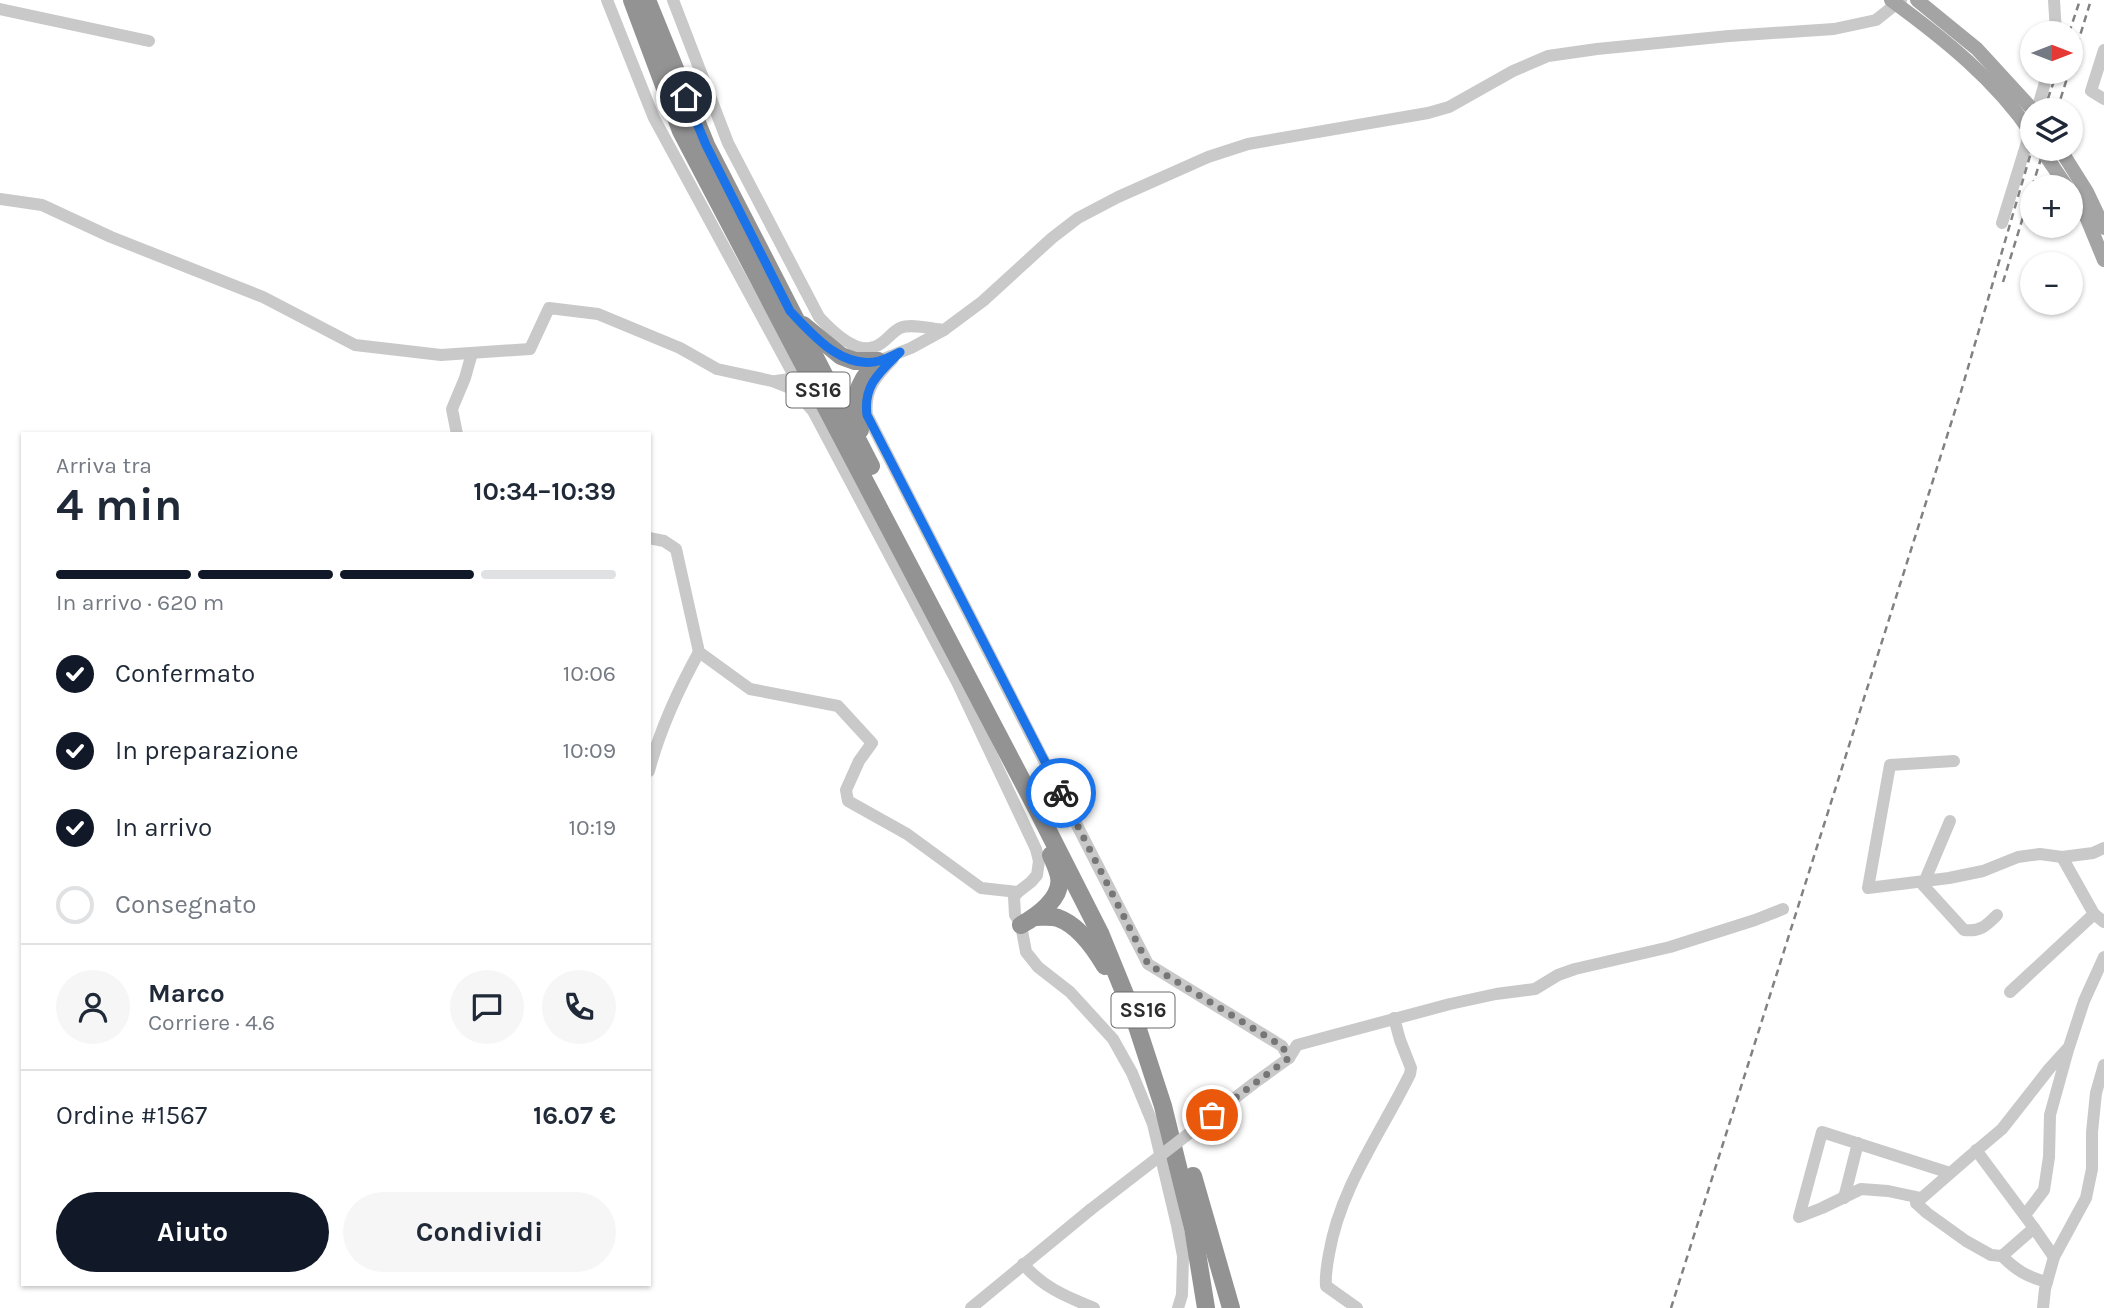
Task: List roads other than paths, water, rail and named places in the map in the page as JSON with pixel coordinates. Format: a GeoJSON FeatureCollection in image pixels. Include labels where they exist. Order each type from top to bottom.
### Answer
{"type":"FeatureCollection","features":[{"type":"Feature","properties":{"kind":"highway","name":"SS16"},"geometry":{"type":"LineString","coordinates":[[632,0],[681,131],[1087,906],[1133,1014],[1157,1087],[1176,1153],[1197,1249],[1206,1308]]}},
{"type":"Feature","properties":{"kind":"highway","name":"SS16"},"geometry":{"type":"LineString","coordinates":[[647,0],[706,145],[919,563],[1109,925],[1159,1055],[1231,1308]]}},
{"type":"Feature","properties":{"kind":"highway","name":"SS16"},"geometry":{"type":"LineString","coordinates":[[790,311],[807,329],[841,356],[855,361],[878,362]]}},
{"type":"Feature","properties":{"kind":"highway","name":"SS16"},"geometry":{"type":"LineString","coordinates":[[869,461],[865,440],[857,422],[855,396],[865,377],[878,362]]}},
{"type":"Feature","properties":{"kind":"highway"},"geometry":{"type":"LineString","coordinates":[[1019,774],[1059,877],[1057,894],[1028,921]]}},
{"type":"Feature","properties":{"kind":"highway"},"geometry":{"type":"LineString","coordinates":[[1028,921],[1051,917],[1062,919],[1074,928],[1096,952],[1133,1014]]}},
{"type":"Feature","properties":{"kind":"highway","name":"SS16"},"geometry":{"type":"LineString","coordinates":[[1193,1176],[1217,1308]]}},
{"type":"Feature","properties":{"kind":"main road"},"geometry":{"type":"LineString","coordinates":[[1891,0],[1962,55],[2020,120]]}},
{"type":"Feature","properties":{"kind":"main road"},"geometry":{"type":"LineString","coordinates":[[1917,0],[1976,49],[2023,98]]}},
{"type":"Feature","properties":{"kind":"main road"},"geometry":{"type":"LineString","coordinates":[[2068,161],[2087,192],[2104,228]]}},
{"type":"Feature","properties":{"kind":"main road"},"geometry":{"type":"LineString","coordinates":[[2083,211],[2104,260]]}},
{"type":"Feature","properties":{"kind":"street"},"geometry":{"type":"LineString","coordinates":[[607,0],[654,118],[792,372],[790,379],[772,381]]}},
{"type":"Feature","properties":{"kind":"street"},"geometry":{"type":"LineString","coordinates":[[673,0],[728,144],[819,317],[836,335],[859,346],[873,348],[898,329],[907,326],[944,330]]}},
{"type":"Feature","properties":{"kind":"street"},"geometry":{"type":"LineString","coordinates":[[878,362],[944,330],[983,301],[1078,218],[1118,197],[1228,150],[1449,107],[1513,71],[1548,56],[1663,42],[1834,29],[1876,20],[1901,0]]}},
{"type":"Feature","properties":{"kind":"street"},"geometry":{"type":"LineString","coordinates":[[2054,0],[2055,21]]}},
{"type":"Feature","properties":{"kind":"street"},"geometry":{"type":"LineString","coordinates":[[0,9],[149,41]]}},
{"type":"Feature","properties":{"kind":"street"},"geometry":{"type":"LineString","coordinates":[[2104,50],[2091,91],[2104,99]]}},
{"type":"Feature","properties":{"kind":"street"},"geometry":{"type":"LineString","coordinates":[[2002,223],[2021,161]]}},
{"type":"Feature","properties":{"kind":"street"},"geometry":{"type":"LineString","coordinates":[[0,199],[42,205],[111,237],[263,297],[355,345],[440,355],[530,349],[549,308],[598,314],[680,348],[717,369],[772,381],[795,390],[813,411],[957,682],[1036,849],[1039,861],[1037,876],[1014,897],[1015,915],[1028,921],[1026,952],[1038,967],[1070,992],[1113,1039],[1132,1073],[1153,1124],[1183,1256],[1182,1295],[1178,1308]]}},
{"type":"Feature","properties":{"kind":"street"},"geometry":{"type":"LineString","coordinates":[[900,352],[872,384],[866,399],[867,415],[1148,964],[1282,1046],[1289,1058]]}},
{"type":"Feature","properties":{"kind":"street"},"geometry":{"type":"LineString","coordinates":[[457,432],[453,409],[472,353]]}},
{"type":"Feature","properties":{"kind":"street"},"geometry":{"type":"LineString","coordinates":[[651,538],[664,541],[676,549],[699,652],[750,689],[838,706],[872,743],[859,761],[846,790],[848,801],[907,834],[981,888],[1018,892]]}},
{"type":"Feature","properties":{"kind":"street"},"geometry":{"type":"LineString","coordinates":[[651,763],[657,740],[682,682],[699,652]]}},
{"type":"Feature","properties":{"kind":"street"},"geometry":{"type":"LineString","coordinates":[[1954,761],[1890,765],[1868,888],[1949,878],[2040,854],[2062,858],[2093,853],[2104,848]]}},
{"type":"Feature","properties":{"kind":"street"},"geometry":{"type":"LineString","coordinates":[[1950,821],[1923,885],[1964,930],[1984,928],[1997,915]]}},
{"type":"Feature","properties":{"kind":"street"},"geometry":{"type":"LineString","coordinates":[[2010,992],[2099,918],[2062,858]]}},
{"type":"Feature","properties":{"kind":"street"},"geometry":{"type":"LineString","coordinates":[[971,1308],[1090,1210],[1289,1058],[1297,1045],[1394,1018],[1485,997],[1535,989],[1558,975],[1575,969],[1670,947],[1783,909]]}},
{"type":"Feature","properties":{"kind":"street"},"geometry":{"type":"LineString","coordinates":[[2025,1215],[2044,1190],[2049,1157],[2050,1115],[2084,1001],[2104,957]]}},
{"type":"Feature","properties":{"kind":"street"},"geometry":{"type":"LineString","coordinates":[[1357,1308],[1326,1286],[1326,1272],[1341,1206],[1410,1074],[1411,1068],[1399,1040],[1394,1018]]}},
{"type":"Feature","properties":{"kind":"street"},"geometry":{"type":"LineString","coordinates":[[2047,1282],[2029,1278],[2017,1271],[2002,1256],[1991,1255],[1944,1226],[1916,1203],[2002,1129],[2069,1047]]}},
{"type":"Feature","properties":{"kind":"street"},"geometry":{"type":"LineString","coordinates":[[2043,1308],[2054,1256],[2086,1198],[2092,1169],[2096,1093],[2104,1065]]}},
{"type":"Feature","properties":{"kind":"street"},"geometry":{"type":"LineString","coordinates":[[1921,1198],[1861,1189],[1799,1217],[1822,1132],[1950,1173]]}},
{"type":"Feature","properties":{"kind":"street"},"geometry":{"type":"LineString","coordinates":[[1844,1198],[1858,1143]]}},
{"type":"Feature","properties":{"kind":"street"},"geometry":{"type":"LineString","coordinates":[[1976,1150],[2054,1256]]}},
{"type":"Feature","properties":{"kind":"street"},"geometry":{"type":"LineString","coordinates":[[2002,1256],[2034,1228]]}},
{"type":"Feature","properties":{"kind":"street"},"geometry":{"type":"LineString","coordinates":[[1023,1264],[1036,1279],[1056,1292],[1094,1308]]}},
{"type":"Feature","properties":{"kind":"railway"},"geometry":{"type":"LineString","coordinates":[[2073,21],[2080,0]]}},
{"type":"Feature","properties":{"kind":"railway"},"geometry":{"type":"LineString","coordinates":[[2083,26],[2091,0]]}},
{"type":"Feature","properties":{"kind":"railway"},"geometry":{"type":"LineString","coordinates":[[2048,98],[2053,84]]}},
{"type":"Feature","properties":{"kind":"railway"},"geometry":{"type":"LineString","coordinates":[[2061,98],[2065,84]]}},
{"type":"Feature","properties":{"kind":"railway"},"geometry":{"type":"LineString","coordinates":[[1671,1308],[1960,395],[2028,161]]}},
{"type":"Feature","properties":{"kind":"railway"},"geometry":{"type":"LineString","coordinates":[[2036,175],[2040,161]]}},
{"type":"Feature","properties":{"kind":"railway"},"geometry":{"type":"LineString","coordinates":[[2003,282],[2020,227]]}}]}
